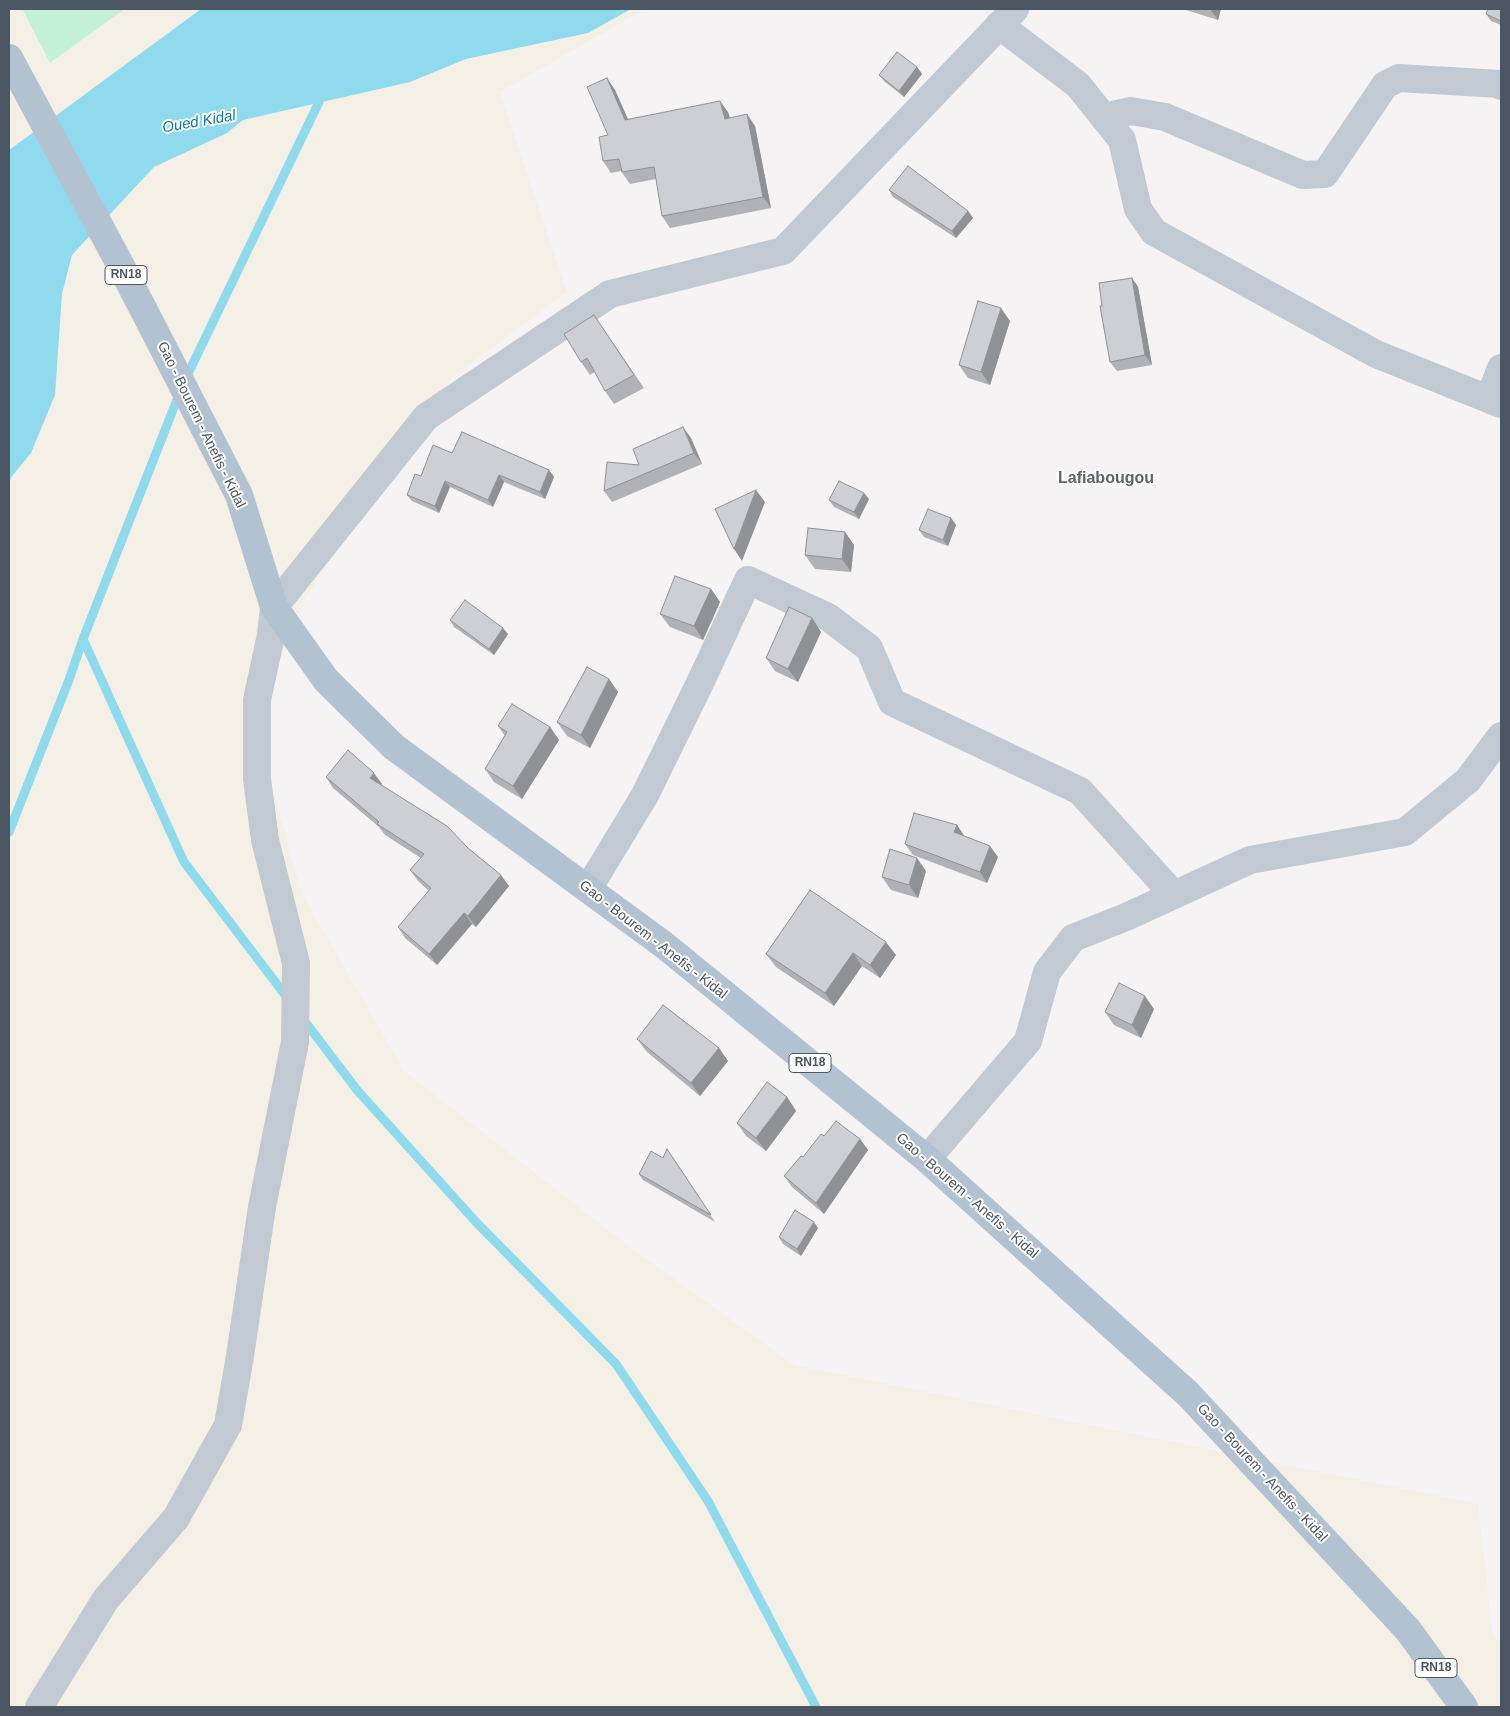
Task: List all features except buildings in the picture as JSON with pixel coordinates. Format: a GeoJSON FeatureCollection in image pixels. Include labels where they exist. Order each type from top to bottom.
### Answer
{"type":"FeatureCollection","features":[{"type":"Feature","properties":{"kind":"main road","name":"Gao - Bourem - Anefis - Kidal"},"geometry":{"type":"LineString","coordinates":[[9,58],[121,266],[239,495],[274,607],[326,680],[394,747],[664,945],[928,1159],[1188,1394],[1408,1630],[1464,1707]]}},
{"type":"Feature","properties":{"kind":"street"},"geometry":{"type":"LineString","coordinates":[[39,1707],[106,1599],[176,1518],[228,1425],[262,1207],[295,1042],[296,963],[265,840],[257,779],[257,700],[274,607],[426,417],[610,294],[784,251],[1007,17],[1078,85],[1122,140],[1138,209],[1154,232],[1376,354],[1495,402],[1501,368]]}},
{"type":"Feature","properties":{"kind":"street"},"geometry":{"type":"LineString","coordinates":[[1104,117],[1131,111],[1165,117],[1303,174],[1324,174],[1385,85],[1399,78],[1500,84],[1501,86]]}},
{"type":"Feature","properties":{"kind":"street"},"geometry":{"type":"LineString","coordinates":[[588,889],[645,794],[748,580],[828,617],[869,648],[892,702],[1080,792],[1174,895]]}},
{"type":"Feature","properties":{"kind":"street"},"geometry":{"type":"LineString","coordinates":[[928,1159],[1028,1041],[1047,972],[1074,938],[1126,917],[1250,860],[1405,832],[1468,780],[1501,736]]}},
{"type":"Feature","properties":{"kind":"green space"},"geometry":{"type":"Polygon","coordinates":[[[22,9],[125,9],[50,63],[22,9]]]}},
{"type":"Feature","properties":{"kind":"sand"},"geometry":{"type":"Polygon","coordinates":[[[9,9],[22,9],[50,63],[125,9],[201,9],[9,150],[9,9]]]}},
{"type":"Feature","properties":{"kind":"sand"},"geometry":{"type":"Polygon","coordinates":[[[631,9],[645,9],[500,92],[567,292],[450,379],[306,597],[253,720],[302,894],[404,1071],[635,1251],[794,1365],[1478,1504],[1493,1637],[1501,1642],[1501,1707],[9,1707],[9,480],[31,453],[55,395],[62,294],[72,255],[154,167],[227,133],[243,120],[410,82],[466,59],[588,33],[631,9]]]}},
{"type":"Feature","properties":{"kind":"water","name":"Oued Kidal"},"geometry":{"type":"Polygon","coordinates":[[[201,9],[631,9],[588,33],[466,59],[410,82],[243,120],[227,133],[154,167],[72,255],[62,294],[55,395],[31,453],[9,480],[9,150],[201,9]]]}},
{"type":"Feature","properties":{"kind":"waterway"},"geometry":{"type":"LineString","coordinates":[[185,380],[319,102]]}},
{"type":"Feature","properties":{"kind":"waterway"},"geometry":{"type":"LineString","coordinates":[[9,832],[180,392]]}},
{"type":"Feature","properties":{"kind":"waterway"},"geometry":{"type":"LineString","coordinates":[[83,639],[184,862],[289,1000]]}},
{"type":"Feature","properties":{"kind":"waterway"},"geometry":{"type":"LineString","coordinates":[[303,1019],[357,1090],[476,1222],[616,1364],[708,1501],[816,1707]]}},
{"type":"Feature","properties":{"kind":"district","name":"Lafiabougou"},"geometry":{"type":"Point","coordinates":[1106,479]}}]}
